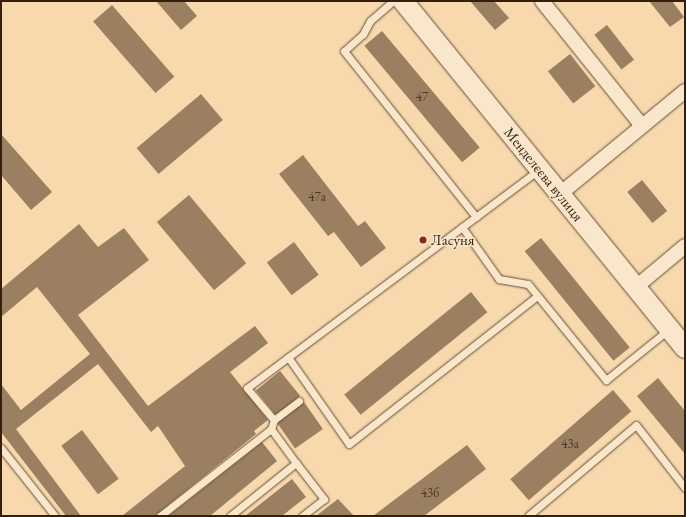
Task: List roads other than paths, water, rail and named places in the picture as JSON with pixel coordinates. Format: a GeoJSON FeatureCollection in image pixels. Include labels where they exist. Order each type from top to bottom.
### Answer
{"type":"FeatureCollection","features":[{"type":"Feature","properties":{"kind":"street","name":"Менделєєва вулиця"},"geometry":{"type":"LineString","coordinates":[[403,1],[685,348]]}},
{"type":"Feature","properties":{"kind":"street"},"geometry":{"type":"LineString","coordinates":[[542,1],[642,126]]}},
{"type":"Feature","properties":{"kind":"street"},"geometry":{"type":"LineString","coordinates":[[560,194],[685,91]]}},
{"type":"Feature","properties":{"kind":"street"},"geometry":{"type":"LineString","coordinates":[[636,287],[685,246]]}},
{"type":"Feature","properties":{"kind":"lane"},"geometry":{"type":"LineString","coordinates":[[392,1],[370,20],[363,34],[344,51],[476,217]]}},
{"type":"Feature","properties":{"kind":"lane"},"geometry":{"type":"LineString","coordinates":[[274,420],[247,388],[540,169]]}},
{"type":"Feature","properties":{"kind":"lane"},"geometry":{"type":"LineString","coordinates":[[462,227],[499,279],[528,284],[606,380],[670,329]]}},
{"type":"Feature","properties":{"kind":"lane"},"geometry":{"type":"LineString","coordinates":[[288,357],[349,444],[537,296]]}},
{"type":"Feature","properties":{"kind":"lane"},"geometry":{"type":"LineString","coordinates":[[160,516],[271,429],[274,420],[299,401]]}},
{"type":"Feature","properties":{"kind":"lane"},"geometry":{"type":"LineString","coordinates":[[528,516],[636,425],[685,488]]}},
{"type":"Feature","properties":{"kind":"lane"},"geometry":{"type":"LineString","coordinates":[[271,429],[324,499],[302,516]]}},
{"type":"Feature","properties":{"kind":"lane"},"geometry":{"type":"LineString","coordinates":[[1,448],[55,516]]}},
{"type":"Feature","properties":{"kind":"lane"},"geometry":{"type":"LineString","coordinates":[[230,516],[296,463]]}},
{"type":"Feature","properties":{"kind":"place","name":"Ласуня"},"geometry":{"type":"Point","coordinates":[423,240]}}]}
